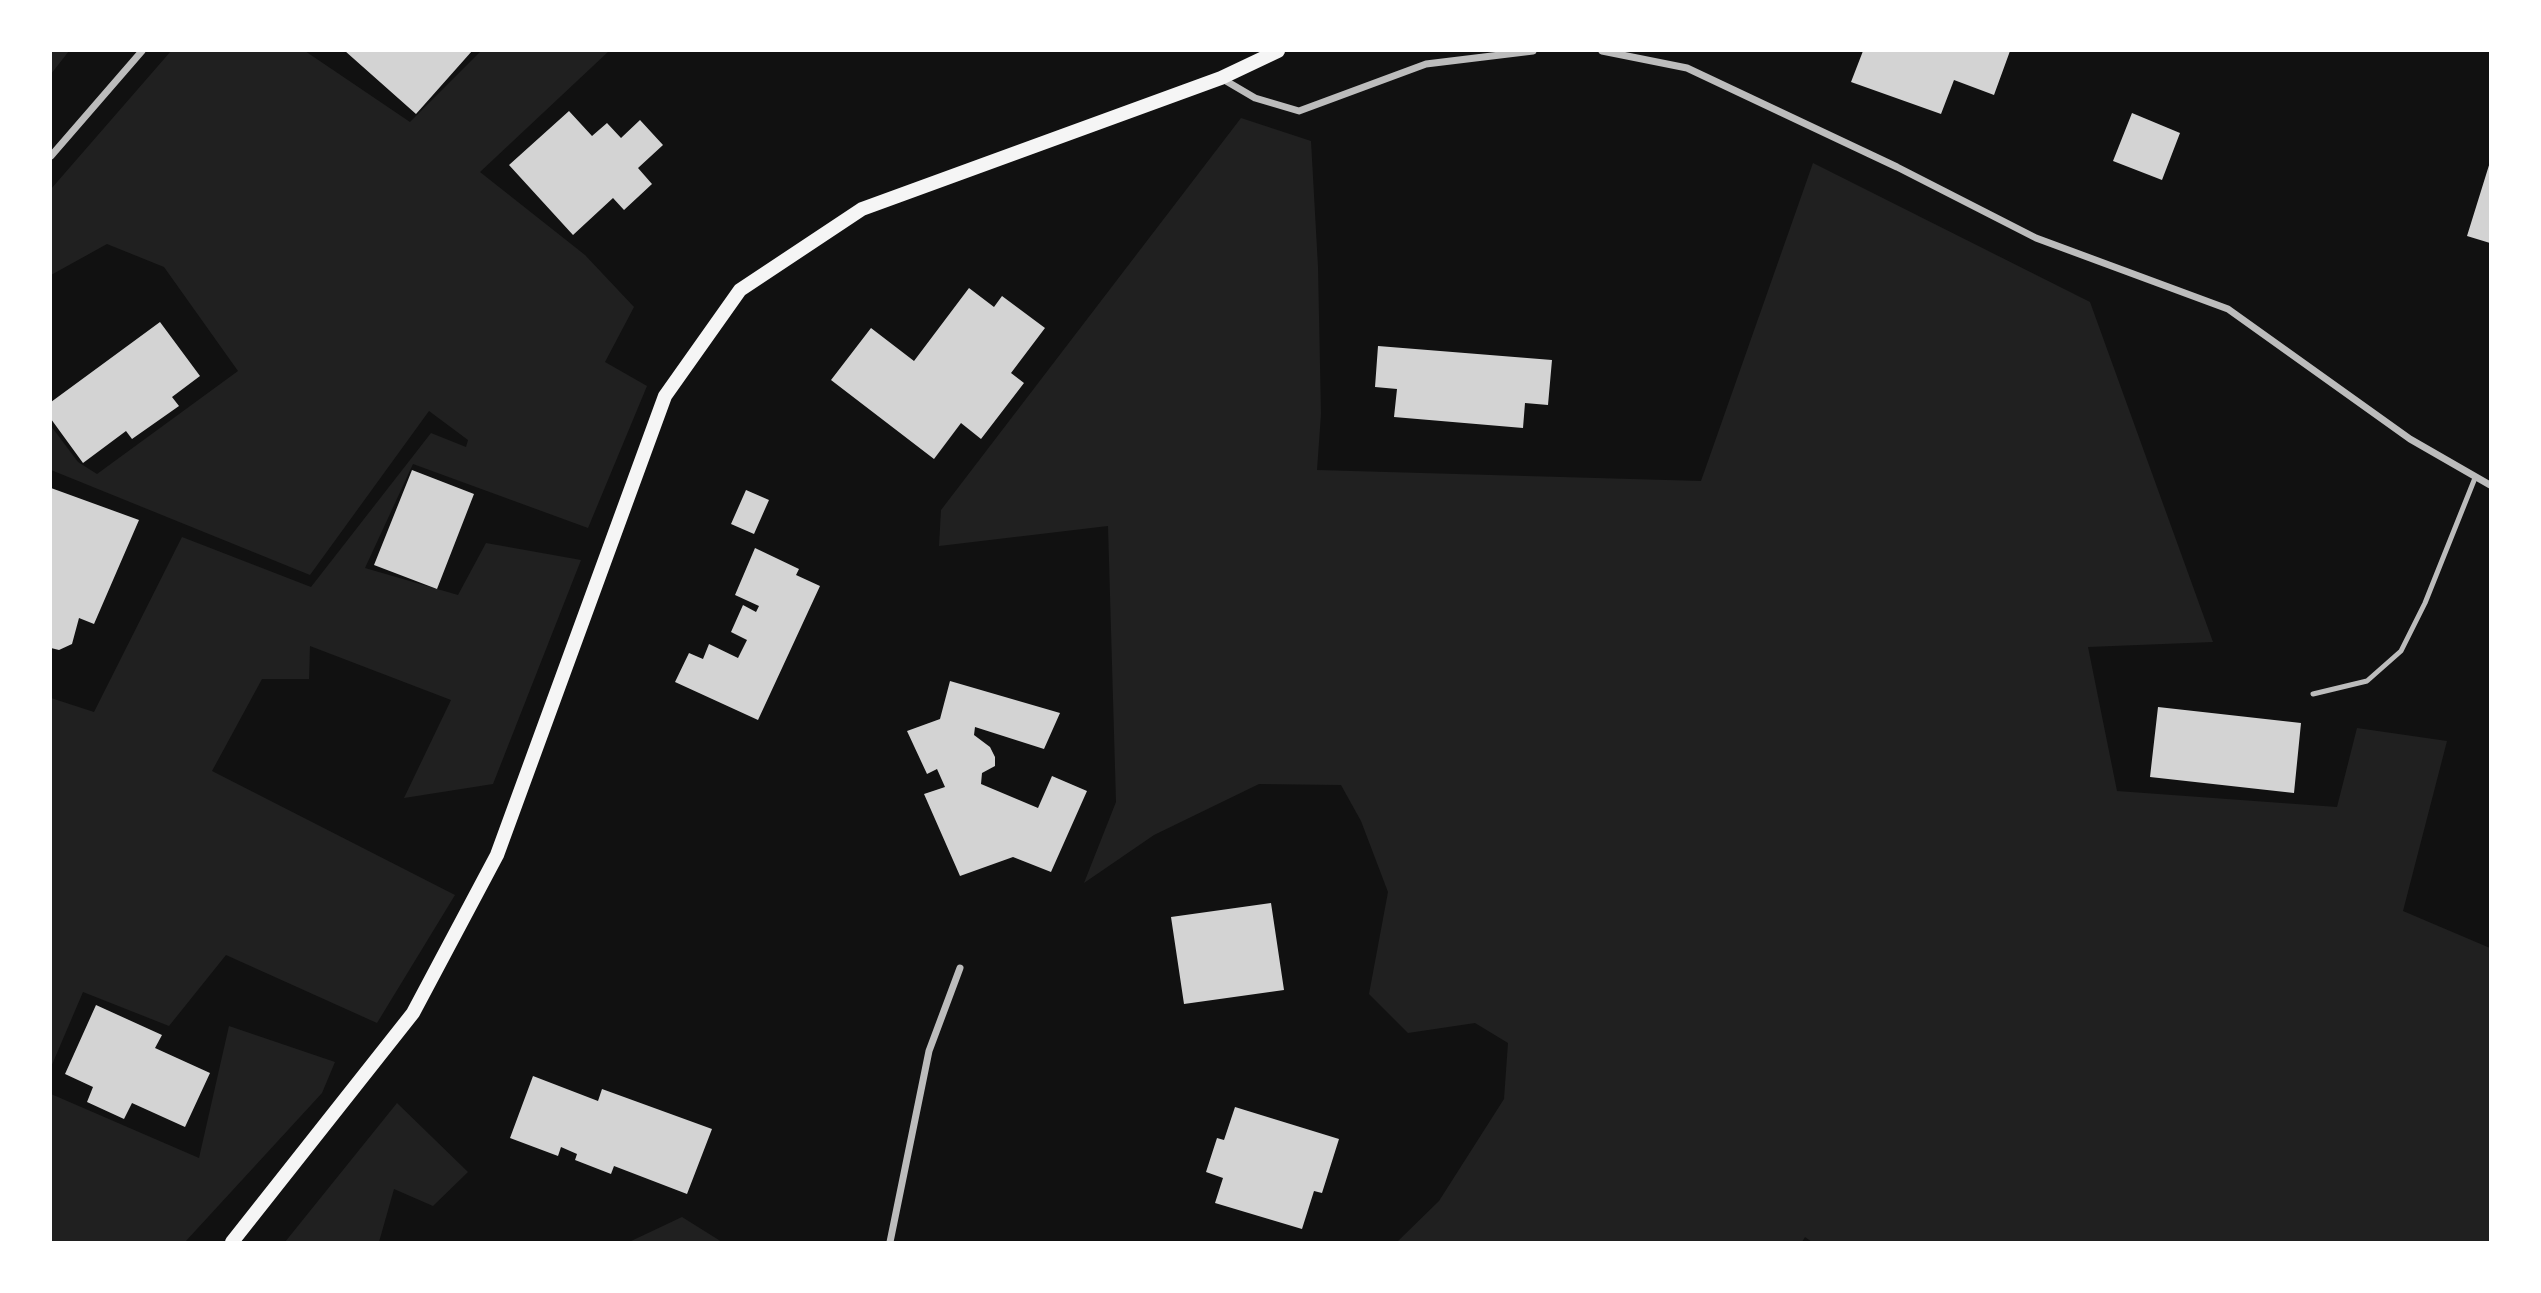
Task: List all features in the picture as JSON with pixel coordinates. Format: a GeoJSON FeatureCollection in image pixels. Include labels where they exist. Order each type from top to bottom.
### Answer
{"type":"FeatureCollection","features":[{"type":"Feature","properties":{"kind":"main road"},"geometry":{"type":"LineString","coordinates":[[232,1242],[420,1001],[497,855],[665,396],[740,290],[862,209],[1221,78],[1278,51]]}},
{"type":"Feature","properties":{"kind":"street"},"geometry":{"type":"LineString","coordinates":[[51,156],[142,51]]}},
{"type":"Feature","properties":{"kind":"street"},"geometry":{"type":"LineString","coordinates":[[1221,78],[1255,98],[1299,111],[1426,64],[1533,51]]}},
{"type":"Feature","properties":{"kind":"street"},"geometry":{"type":"LineString","coordinates":[[1602,51],[1687,68],[1896,167],[2035,238],[2228,309],[2410,439],[2490,485]]}},
{"type":"Feature","properties":{"kind":"street"},"geometry":{"type":"LineString","coordinates":[[890,1242],[929,1051],[960,968]]}},
{"type":"Feature","properties":{"kind":"lane"},"geometry":{"type":"LineString","coordinates":[[2314,694],[2367,681],[2401,651],[2425,603],[2475,478]]}},
{"type":"Feature","properties":{"kind":"shaded area"},"geometry":{"type":"Polygon","coordinates":[[[51,51],[69,51],[51,74],[51,51]]]}},
{"type":"Feature","properties":{"kind":"shaded area"},"geometry":{"type":"Polygon","coordinates":[[[171,51],[305,51],[410,122],[481,51],[609,51],[480,172],[585,255],[634,307],[605,362],[647,386],[588,528],[413,464],[365,568],[458,595],[486,543],[581,560],[493,784],[404,798],[451,700],[310,646],[309,679],[262,679],[212,771],[455,895],[377,1023],[226,955],[169,1026],[83,992],[51,1067],[51,698],[94,712],[182,537],[311,587],[431,433],[466,447],[468,440],[429,411],[310,575],[51,470],[51,426],[78,462],[97,474],[238,371],[164,267],[107,244],[51,275],[51,189],[171,51]]]}},
{"type":"Feature","properties":{"kind":"shaded area"},"geometry":{"type":"Polygon","coordinates":[[[1241,118],[1311,141],[1318,267],[1321,414],[1317,470],[1701,481],[1813,163],[2090,302],[2213,642],[2088,647],[2117,791],[2337,807],[2357,728],[2447,741],[2403,911],[2490,948],[2490,1242],[1812,1242],[1805,1237],[1802,1242],[1397,1242],[1439,1201],[1504,1099],[1508,1043],[1475,1023],[1408,1033],[1369,994],[1388,892],[1361,821],[1341,785],[1259,784],[1154,835],[1084,883],[1116,802],[1108,526],[939,546],[941,510],[1241,118]]]}},
{"type":"Feature","properties":{"kind":"shaded area"},"geometry":{"type":"Polygon","coordinates":[[[229,1026],[335,1062],[322,1093],[185,1242],[51,1242],[51,1094],[199,1158],[229,1026]]]}},
{"type":"Feature","properties":{"kind":"shaded area"},"geometry":{"type":"Polygon","coordinates":[[[397,1103],[468,1172],[433,1206],[394,1189],[379,1242],[285,1242],[397,1103]]]}},
{"type":"Feature","properties":{"kind":"shaded area"},"geometry":{"type":"Polygon","coordinates":[[[682,1217],[722,1242],[629,1242],[682,1217]]]}},
{"type":"Feature","properties":{"kind":"building"},"geometry":{"type":"Polygon","coordinates":[[[345,51],[472,51],[416,114],[345,51]]]}},
{"type":"Feature","properties":{"kind":"building"},"geometry":{"type":"Polygon","coordinates":[[[1863,51],[2010,51],[1994,95],[1954,80],[1941,114],[1851,82],[1863,51]]]}},
{"type":"Feature","properties":{"kind":"building"},"geometry":{"type":"Polygon","coordinates":[[[569,111],[592,136],[607,123],[621,138],[640,120],[663,145],[638,168],[652,184],[624,210],[613,198],[573,235],[509,165],[569,111]]]}},
{"type":"Feature","properties":{"kind":"building"},"geometry":{"type":"Polygon","coordinates":[[[2132,113],[2180,133],[2162,180],[2113,161],[2132,113]]]}},
{"type":"Feature","properties":{"kind":"building"},"geometry":{"type":"Polygon","coordinates":[[[2490,162],[2490,243],[2467,236],[2490,162]]]}},
{"type":"Feature","properties":{"kind":"building"},"geometry":{"type":"Polygon","coordinates":[[[969,288],[994,307],[1002,296],[1045,328],[1011,373],[1024,383],[981,439],[961,423],[934,459],[831,380],[871,328],[914,361],[969,288]]]}},
{"type":"Feature","properties":{"kind":"building"},"geometry":{"type":"Polygon","coordinates":[[[160,322],[200,376],[172,397],[179,406],[132,439],[126,431],[83,463],[51,419],[51,402],[160,322]]]}},
{"type":"Feature","properties":{"kind":"building"},"geometry":{"type":"Polygon","coordinates":[[[1378,346],[1552,360],[1548,405],[1525,403],[1523,428],[1394,417],[1397,389],[1375,387],[1378,346]]]}},
{"type":"Feature","properties":{"kind":"building"},"geometry":{"type":"Polygon","coordinates":[[[412,470],[474,494],[437,589],[374,565],[412,470]]]}},
{"type":"Feature","properties":{"kind":"building"},"geometry":{"type":"Polygon","coordinates":[[[51,488],[139,520],[94,624],[79,618],[72,644],[59,650],[51,648],[51,488]]]}},
{"type":"Feature","properties":{"kind":"building"},"geometry":{"type":"Polygon","coordinates":[[[746,490],[769,500],[754,534],[731,524],[746,490]]]}},
{"type":"Feature","properties":{"kind":"building"},"geometry":{"type":"Polygon","coordinates":[[[755,548],[799,569],[796,575],[820,586],[758,720],[675,682],[689,653],[703,659],[709,644],[738,658],[747,640],[731,632],[743,605],[756,612],[759,606],[735,595],[755,548]]]}},
{"type":"Feature","properties":{"kind":"building"},"geometry":{"type":"Polygon","coordinates":[[[950,681],[1060,713],[1044,749],[975,727],[974,735],[990,747],[995,757],[995,766],[982,773],[981,784],[1038,808],[1052,776],[1087,791],[1051,872],[1013,857],[960,876],[924,794],[945,787],[937,769],[927,774],[907,731],[940,719],[950,681]]]}},
{"type":"Feature","properties":{"kind":"building"},"geometry":{"type":"Polygon","coordinates":[[[2158,707],[2301,723],[2294,793],[2150,777],[2158,707]]]}},
{"type":"Feature","properties":{"kind":"building"},"geometry":{"type":"Polygon","coordinates":[[[1271,903],[1284,990],[1184,1004],[1171,917],[1271,903]]]}},
{"type":"Feature","properties":{"kind":"building"},"geometry":{"type":"Polygon","coordinates":[[[96,1005],[162,1035],[155,1048],[210,1073],[185,1127],[132,1103],[124,1119],[87,1102],[93,1087],[65,1074],[96,1005]]]}},
{"type":"Feature","properties":{"kind":"building"},"geometry":{"type":"Polygon","coordinates":[[[533,1076],[598,1101],[602,1089],[712,1129],[687,1194],[614,1166],[611,1174],[575,1160],[577,1154],[561,1147],[558,1156],[510,1138],[533,1076]]]}},
{"type":"Feature","properties":{"kind":"building"},"geometry":{"type":"Polygon","coordinates":[[[1235,1107],[1339,1139],[1322,1193],[1314,1191],[1302,1229],[1215,1203],[1223,1178],[1206,1172],[1217,1138],[1224,1140],[1235,1107]]]}}]}
